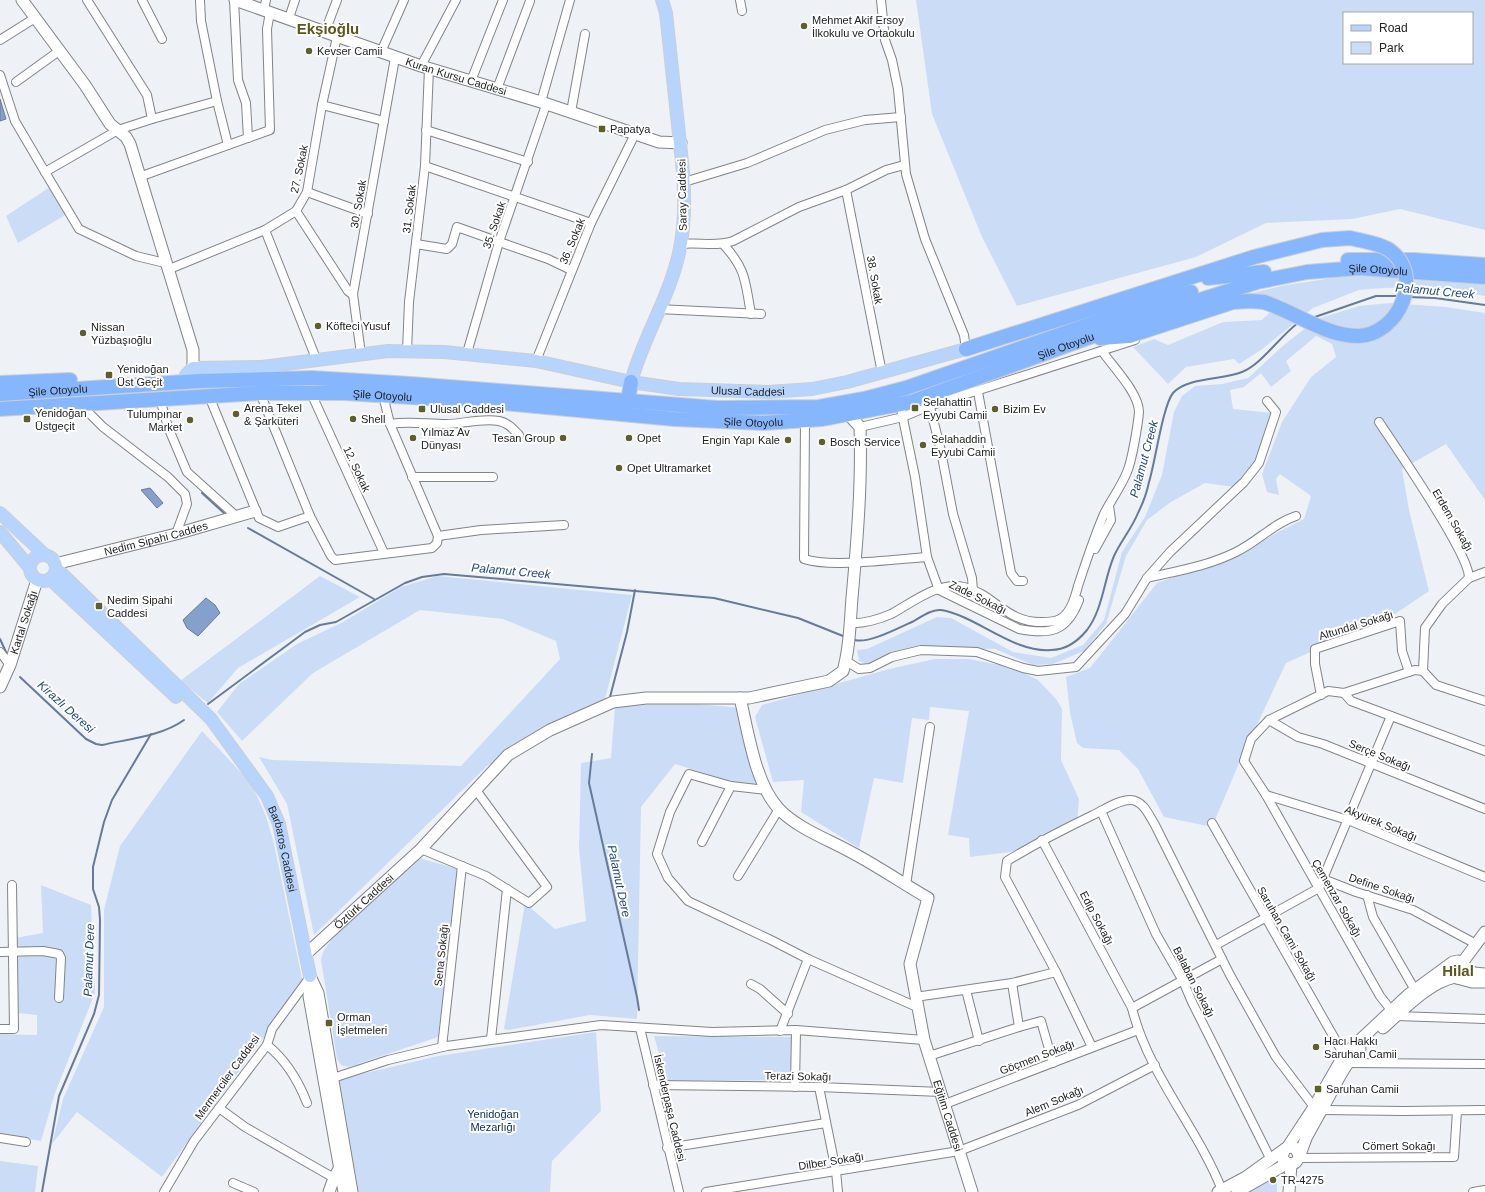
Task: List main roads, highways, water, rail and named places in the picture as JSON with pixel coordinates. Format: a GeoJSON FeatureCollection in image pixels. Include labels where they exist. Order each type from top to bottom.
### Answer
{"type":"FeatureCollection","features":[{"type":"Feature","properties":{"kind":"highway"},"geometry":{"type":"LineString","coordinates":[[966,349],[1176,281],[1292,246],[1322,240],[1350,238],[1382,246],[1393,253],[1401,264],[1406,277],[1406,290],[1402,304],[1389,321],[1379,330],[1360,336],[1342,334],[1319,326],[1280,307],[1264,302],[1250,301],[1233,302],[1129,336],[1084,339]]}},
{"type":"Feature","properties":{"kind":"highway","name":"Şile Otoyolu"},"geometry":{"type":"LineString","coordinates":[[0,394],[199,381],[312,378],[418,384],[718,408],[819,407],[864,399],[906,388],[1145,305],[1264,272],[1311,264],[1362,259],[1485,265]]}},
{"type":"Feature","properties":{"kind":"highway","name":"Şile Otoyolu"},"geometry":{"type":"LineString","coordinates":[[0,409],[208,396],[311,393],[383,395],[499,402],[675,419],[762,423],[804,421],[901,410],[928,401],[1084,339],[1211,295],[1257,282],[1307,272],[1359,268],[1485,277]]}},
{"type":"Feature","properties":{"kind":"highway"},"geometry":{"type":"LineString","coordinates":[[1176,281],[1264,272]]}},
{"type":"Feature","properties":{"kind":"highway"},"geometry":{"type":"LineString","coordinates":[[0,383],[190,372],[312,378]]}},
{"type":"Feature","properties":{"kind":"highway"},"geometry":{"type":"LineString","coordinates":[[628,401],[631,382]]}},
{"type":"Feature","properties":{"kind":"highway"},"geometry":{"type":"LineString","coordinates":[[0,418],[162,406],[208,396]]}},
{"type":"Feature","properties":{"kind":"main road","name":"Saray Caddesi"},"geometry":{"type":"LineString","coordinates":[[631,382],[636,364],[673,274],[684,228],[684,182],[666,13],[662,0]]}},
{"type":"Feature","properties":{"kind":"main road","name":"Ulusal Caddesi"},"geometry":{"type":"LineString","coordinates":[[190,372],[262,367],[361,354],[407,351],[467,353],[536,361],[631,382],[678,389],[768,392],[812,389],[882,373],[966,349]]}},
{"type":"Feature","properties":{"kind":"main road","name":"Barbaros Caddesi"},"geometry":{"type":"LineString","coordinates":[[0,513],[45,555],[51,558],[56,566],[211,719],[267,796],[279,824],[310,976]]}},
{"type":"Feature","properties":{"kind":"main road"},"geometry":{"type":"LineString","coordinates":[[0,532],[30,568],[31,575],[37,580],[50,579],[55,573],[56,566]]}},
{"type":"Feature","properties":{"kind":"main road"},"geometry":{"type":"LineString","coordinates":[[30,568],[35,558],[45,555]]}},
{"type":"Feature","properties":{"kind":"main road","name":"Barbaros Caddesi"},"geometry":{"type":"LineString","coordinates":[[50,579],[205,725],[223,736]]}},
{"type":"Feature","properties":{"kind":"water"},"geometry":{"type":"Polygon","coordinates":[[[0,99],[6,119],[0,121],[0,99]]]}},
{"type":"Feature","properties":{"kind":"water"},"geometry":{"type":"Polygon","coordinates":[[[150,488],[163,503],[157,508],[141,490],[150,488]]]}},
{"type":"Feature","properties":{"kind":"water"},"geometry":{"type":"Polygon","coordinates":[[[206,598],[215,605],[220,613],[198,636],[187,628],[183,620],[206,598]]]}},
{"type":"Feature","properties":{"kind":"waterway","name":"Palamut Creek"},"geometry":{"type":"LineString","coordinates":[[1312,318],[1376,296],[1398,296]]}},
{"type":"Feature","properties":{"kind":"waterway","name":"Palamut Creek"},"geometry":{"type":"LineString","coordinates":[[1408,297],[1435,298],[1485,305]]}},
{"type":"Feature","properties":{"kind":"waterway","name":"Palamut Creek"},"geometry":{"type":"LineString","coordinates":[[855,640],[868,640],[893,631],[930,612],[941,610],[968,619],[1023,646],[1037,649],[1056,650],[1067,647],[1076,641],[1087,630],[1097,613],[1114,556],[1133,524],[1143,501],[1147,490],[1166,409],[1169,399],[1173,393],[1179,388],[1196,381],[1234,375],[1242,372],[1257,363],[1298,323]]}},
{"type":"Feature","properties":{"kind":"waterway"},"geometry":{"type":"LineString","coordinates":[[202,493],[225,514]]}},
{"type":"Feature","properties":{"kind":"waterway"},"geometry":{"type":"LineString","coordinates":[[248,528],[374,599]]}},
{"type":"Feature","properties":{"kind":"waterway","name":"Palamut Creek"},"geometry":{"type":"LineString","coordinates":[[208,704],[305,632],[320,625],[336,622],[405,583],[422,577],[444,574],[714,598],[798,618],[843,636]]}},
{"type":"Feature","properties":{"kind":"waterway","name":"Palamut Dere"},"geometry":{"type":"LineString","coordinates":[[610,697],[627,632],[635,590]]}},
{"type":"Feature","properties":{"kind":"waterway","name":"Kirazlı Deresi"},"geometry":{"type":"LineString","coordinates":[[0,639],[6,652]]}},
{"type":"Feature","properties":{"kind":"waterway","name":"Kirazlı Deresi"},"geometry":{"type":"LineString","coordinates":[[20,677],[86,739],[96,744],[102,745],[134,739],[166,730],[184,720]]}},
{"type":"Feature","properties":{"kind":"waterway","name":"Palamut Dere"},"geometry":{"type":"LineString","coordinates":[[42,1192],[59,1096],[94,1014],[99,995],[100,920],[99,907],[93,889],[93,867],[104,822],[112,800],[151,734]]}},
{"type":"Feature","properties":{"kind":"waterway","name":"Palamut Dere"},"geometry":{"type":"LineString","coordinates":[[592,754],[589,783],[639,1010]]}},
{"type":"Feature","properties":{"kind":"place","name":"Mehmet Akif Ersoy İlkokulu ve Ortaokulu"},"geometry":{"type":"Point","coordinates":[804,26]}},
{"type":"Feature","properties":{"kind":"place","name":"Kevser Camii"},"geometry":{"type":"Point","coordinates":[309,51]}},
{"type":"Feature","properties":{"kind":"place","name":"Papatya"},"geometry":{"type":"Point","coordinates":[602,129]}},
{"type":"Feature","properties":{"kind":"place","name":"Köfteci Yusuf"},"geometry":{"type":"Point","coordinates":[318,326]}},
{"type":"Feature","properties":{"kind":"place","name":"Nissan Yüzbaşıoğlu"},"geometry":{"type":"Point","coordinates":[83,333]}},
{"type":"Feature","properties":{"kind":"place","name":"Yenidoğan Üst Geçit"},"geometry":{"type":"Point","coordinates":[109,375]}},
{"type":"Feature","properties":{"kind":"place","name":"Selahattin Eyyubi Camii"},"geometry":{"type":"Point","coordinates":[915,408]}},
{"type":"Feature","properties":{"kind":"place","name":"Ulusal Caddesi"},"geometry":{"type":"Point","coordinates":[422,409]}},
{"type":"Feature","properties":{"kind":"place","name":"Bizim Ev"},"geometry":{"type":"Point","coordinates":[995,409]}},
{"type":"Feature","properties":{"kind":"place","name":"Arena Tekel & Şarküteri"},"geometry":{"type":"Point","coordinates":[236,414]}},
{"type":"Feature","properties":{"kind":"place","name":"Yenidoğan Üstgeçit"},"geometry":{"type":"Point","coordinates":[27,419]}},
{"type":"Feature","properties":{"kind":"place","name":"Shell"},"geometry":{"type":"Point","coordinates":[353,419]}},
{"type":"Feature","properties":{"kind":"place","name":"Tulumpınar Market"},"geometry":{"type":"Point","coordinates":[190,420]}},
{"type":"Feature","properties":{"kind":"place","name":"Yılmaz Av Dünyası"},"geometry":{"type":"Point","coordinates":[413,438]}},
{"type":"Feature","properties":{"kind":"place","name":"Tesan Group"},"geometry":{"type":"Point","coordinates":[563,438]}},
{"type":"Feature","properties":{"kind":"place","name":"Opet"},"geometry":{"type":"Point","coordinates":[629,438]}},
{"type":"Feature","properties":{"kind":"place","name":"Engin Yapı Kale"},"geometry":{"type":"Point","coordinates":[788,440]}},
{"type":"Feature","properties":{"kind":"place","name":"Bosch Service"},"geometry":{"type":"Point","coordinates":[822,442]}},
{"type":"Feature","properties":{"kind":"place","name":"Selahaddin Eyyubi Camii"},"geometry":{"type":"Point","coordinates":[923,445]}},
{"type":"Feature","properties":{"kind":"place","name":"Opet Ultramarket"},"geometry":{"type":"Point","coordinates":[619,468]}},
{"type":"Feature","properties":{"kind":"place","name":"Nedim Sipahi Caddesi"},"geometry":{"type":"Point","coordinates":[99,606]}},
{"type":"Feature","properties":{"kind":"place","name":"Orman İşletmeleri"},"geometry":{"type":"Point","coordinates":[329,1023]}},
{"type":"Feature","properties":{"kind":"place","name":"Hacı Hakkı Saruhan Camii"},"geometry":{"type":"Point","coordinates":[1316,1047]}},
{"type":"Feature","properties":{"kind":"place","name":"Saruhan Camii"},"geometry":{"type":"Point","coordinates":[1318,1089]}},
{"type":"Feature","properties":{"kind":"place","name":"TR-4275"},"geometry":{"type":"Point","coordinates":[1273,1180]}},
{"type":"Feature","properties":{"kind":"district","name":"Ekşioğlu"},"geometry":{"type":"Point","coordinates":[328,28]}},
{"type":"Feature","properties":{"kind":"district","name":"Hilal"},"geometry":{"type":"Point","coordinates":[1458,970]}},
{"type":"Feature","properties":{"kind":"park label","name":"Yenidoğan Mezarlığı"},"geometry":{"type":"Point","coordinates":[493,1120]}}]}
